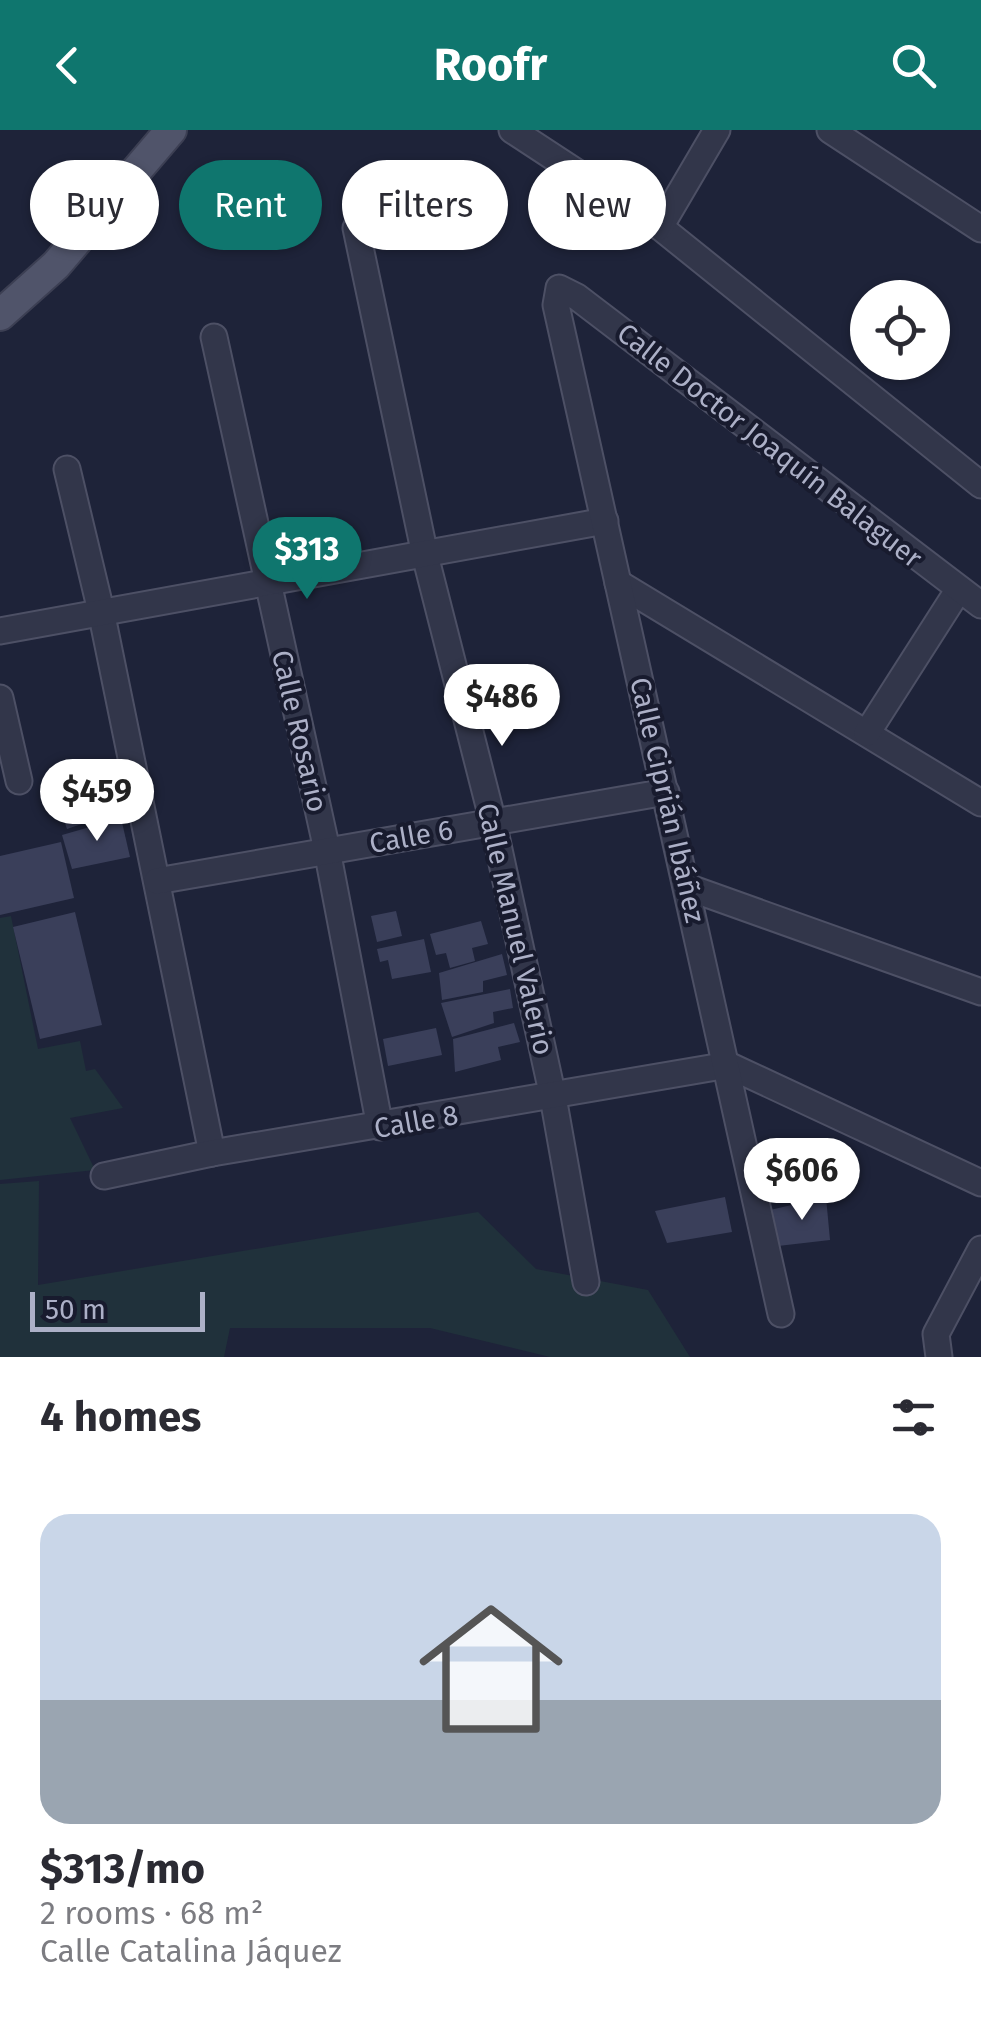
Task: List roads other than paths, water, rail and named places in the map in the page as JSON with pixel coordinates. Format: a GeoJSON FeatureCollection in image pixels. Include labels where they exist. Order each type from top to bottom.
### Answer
{"type":"FeatureCollection","features":[{"type":"Feature","properties":{"kind":"main road"},"geometry":{"type":"LineString","coordinates":[[0,315],[56,265],[171,130]]}},
{"type":"Feature","properties":{"kind":"street"},"geometry":{"type":"LineString","coordinates":[[512,130],[558,160]]}},
{"type":"Feature","properties":{"kind":"street"},"geometry":{"type":"LineString","coordinates":[[666,216],[717,130]]}},
{"type":"Feature","properties":{"kind":"street"},"geometry":{"type":"LineString","coordinates":[[830,130],[981,230]]}},
{"type":"Feature","properties":{"kind":"street"},"geometry":{"type":"LineString","coordinates":[[666,231],[981,485]]}},
{"type":"Feature","properties":{"kind":"street","name":"Calle Manuel Valerio"},"geometry":{"type":"LineString","coordinates":[[361,250],[425,555],[492,822],[553,1097],[586,1282]]}},
{"type":"Feature","properties":{"kind":"street","name":"Calle Ciprián Ibáñez"},"geometry":{"type":"LineString","coordinates":[[558,288],[556,305],[781,1314]]}},
{"type":"Feature","properties":{"kind":"street","name":"Calle Doctor Joaquín Balaguer"},"geometry":{"type":"LineString","coordinates":[[558,288],[577,297],[981,605]]}},
{"type":"Feature","properties":{"kind":"street","name":"Calle Rosario"},"geometry":{"type":"LineString","coordinates":[[214,337],[328,850],[380,1127]]}},
{"type":"Feature","properties":{"kind":"street"},"geometry":{"type":"LineString","coordinates":[[67,468],[101,611],[212,1153]]}},
{"type":"Feature","properties":{"kind":"street"},"geometry":{"type":"LineString","coordinates":[[0,631],[604,521]]}},
{"type":"Feature","properties":{"kind":"street"},"geometry":{"type":"LineString","coordinates":[[618,583],[981,802]]}},
{"type":"Feature","properties":{"kind":"street"},"geometry":{"type":"LineString","coordinates":[[867,733],[958,589]]}},
{"type":"Feature","properties":{"kind":"street"},"geometry":{"type":"LineString","coordinates":[[0,698],[20,781]]}},
{"type":"Feature","properties":{"kind":"street","name":"Calle 6"},"geometry":{"type":"LineString","coordinates":[[157,880],[666,792]]}},
{"type":"Feature","properties":{"kind":"street"},"geometry":{"type":"LineString","coordinates":[[687,886],[981,992]]}},
{"type":"Feature","properties":{"kind":"street"},"geometry":{"type":"LineString","coordinates":[[728,1065],[981,1183]]}},
{"type":"Feature","properties":{"kind":"street","name":"Calle 8"},"geometry":{"type":"LineString","coordinates":[[104,1176],[212,1153],[728,1065]]}},
{"type":"Feature","properties":{"kind":"street"},"geometry":{"type":"LineString","coordinates":[[938,1355],[936,1334],[981,1249]]}}]}
